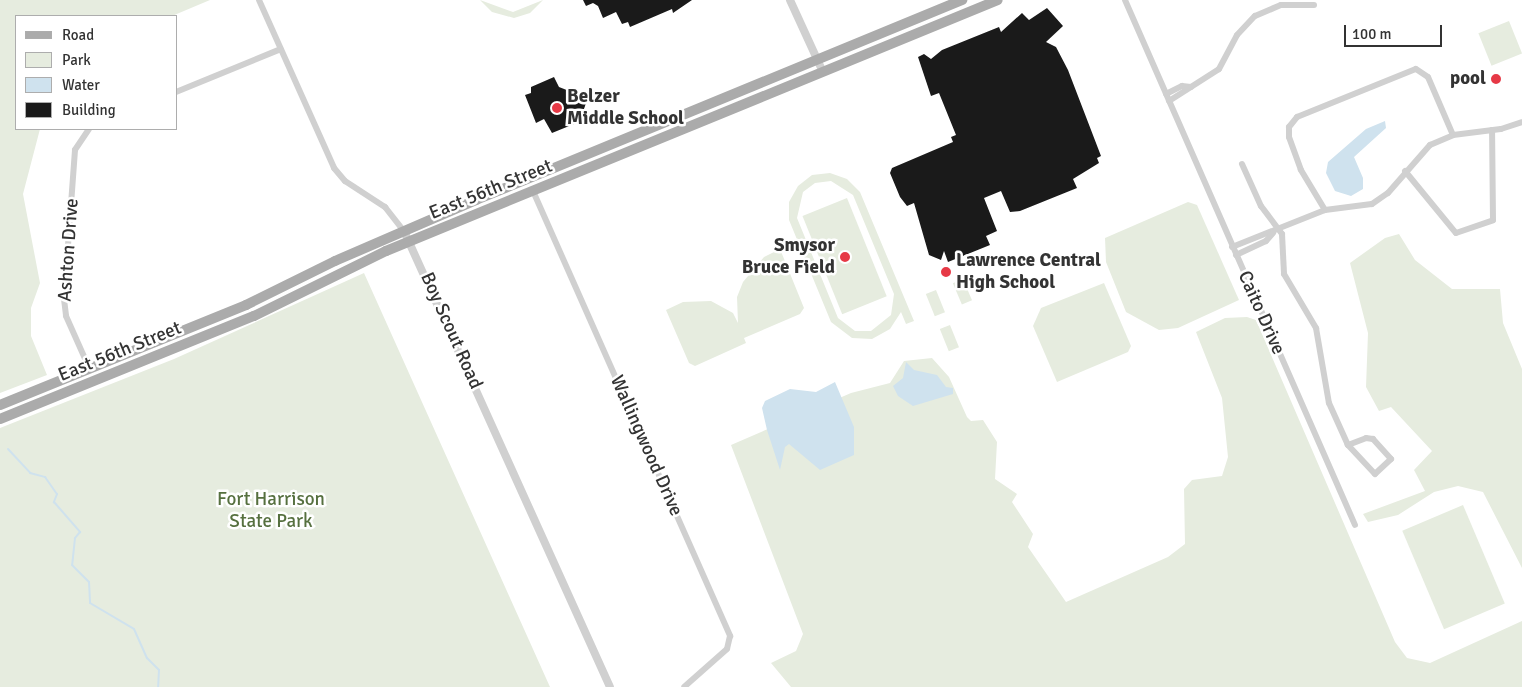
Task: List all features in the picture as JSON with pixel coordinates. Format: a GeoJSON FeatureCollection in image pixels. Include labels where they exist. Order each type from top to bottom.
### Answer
{"type":"FeatureCollection","features":[{"type":"Feature","properties":{"kind":"main road","name":"East 56th Street"},"geometry":{"type":"LineString","coordinates":[[0,405],[244,306],[404,231],[962,0]]}},
{"type":"Feature","properties":{"kind":"main road","name":"East 56th Street"},"geometry":{"type":"LineString","coordinates":[[0,419],[254,316],[410,242],[998,0]]}},
{"type":"Feature","properties":{"kind":"street","name":"Boy Scout Road"},"geometry":{"type":"LineString","coordinates":[[259,0],[334,168],[345,181],[385,207],[404,231],[410,242],[610,687]]}},
{"type":"Feature","properties":{"kind":"street"},"geometry":{"type":"LineString","coordinates":[[790,0],[823,72]]}},
{"type":"Feature","properties":{"kind":"street","name":"Caito Drive"},"geometry":{"type":"LineString","coordinates":[[1125,0],[1355,525]]}},
{"type":"Feature","properties":{"kind":"street"},"geometry":{"type":"LineString","coordinates":[[1169,101],[1219,69],[1237,35],[1255,16],[1281,5],[1314,5]]}},
{"type":"Feature","properties":{"kind":"street"},"geometry":{"type":"LineString","coordinates":[[178,91],[281,49]]}},
{"type":"Feature","properties":{"kind":"street"},"geometry":{"type":"LineString","coordinates":[[1326,210],[1304,177],[1288,137],[1289,127],[1297,118],[1416,69],[1428,77],[1453,135]]}},
{"type":"Feature","properties":{"kind":"street"},"geometry":{"type":"LineString","coordinates":[[1166,94],[1190,87]]}},
{"type":"Feature","properties":{"kind":"street"},"geometry":{"type":"LineString","coordinates":[[1236,255],[1266,241],[1277,232],[1326,210],[1376,202],[1424,149],[1453,135],[1492,130],[1522,122]]}},
{"type":"Feature","properties":{"kind":"street","name":"Ashton Drive"},"geometry":{"type":"LineString","coordinates":[[88,130],[75,150],[64,302],[90,370]]}},
{"type":"Feature","properties":{"kind":"street"},"geometry":{"type":"LineString","coordinates":[[1405,172],[1456,233],[1493,220],[1492,130]]}},
{"type":"Feature","properties":{"kind":"street"},"geometry":{"type":"LineString","coordinates":[[621,141],[626,153]]}},
{"type":"Feature","properties":{"kind":"street"},"geometry":{"type":"LineString","coordinates":[[1242,164],[1261,206],[1277,232],[1284,274],[1316,328],[1329,403],[1348,445],[1375,474],[1391,459],[1370,438],[1348,445]]}},
{"type":"Feature","properties":{"kind":"street","name":"Wallingwood Drive"},"geometry":{"type":"LineString","coordinates":[[533,191],[730,636],[728,648],[684,687]]}},
{"type":"Feature","properties":{"kind":"street"},"geometry":{"type":"LineString","coordinates":[[1232,247],[1268,232],[1277,232]]}},
{"type":"Feature","properties":{"kind":"green space"},"geometry":{"type":"Polygon","coordinates":[[[0,0],[210,0],[174,15],[15,15],[15,130],[40,130],[23,194],[40,283],[31,308],[31,336],[47,375],[0,393],[0,0]]]}},
{"type":"Feature","properties":{"kind":"green space"},"geometry":{"type":"Polygon","coordinates":[[[480,0],[513,12],[543,0],[530,13],[514,18],[492,12],[480,0]]]}},
{"type":"Feature","properties":{"kind":"green space"},"geometry":{"type":"Polygon","coordinates":[[[1509,21],[1522,53],[1492,66],[1478,33],[1509,21]]]}},
{"type":"Feature","properties":{"kind":"green space"},"geometry":{"type":"Polygon","coordinates":[[[830,173],[847,179],[860,192],[914,321],[906,324],[901,312],[890,329],[872,339],[852,338],[831,322],[789,220],[789,202],[798,186],[812,175],[830,173]],[[831,181],[815,183],[803,192],[797,218],[838,318],[855,331],[871,331],[891,315],[894,294],[853,195],[831,181]]]}},
{"type":"Feature","properties":{"kind":"green space","name":"Smysor Bruce Field"},"geometry":{"type":"Polygon","coordinates":[[[847,198],[887,296],[842,314],[802,216],[847,198]]]}},
{"type":"Feature","properties":{"kind":"green space"},"geometry":{"type":"Polygon","coordinates":[[[1188,202],[1197,205],[1239,300],[1178,328],[1159,330],[1126,312],[1106,262],[1105,238],[1188,202]]]}},
{"type":"Feature","properties":{"kind":"green space"},"geometry":{"type":"Polygon","coordinates":[[[1399,234],[1415,260],[1452,289],[1500,289],[1503,323],[1522,369],[1522,568],[1483,492],[1458,486],[1434,492],[1398,515],[1368,522],[1363,514],[1425,491],[1414,470],[1432,451],[1391,407],[1379,411],[1366,387],[1368,333],[1350,263],[1385,238],[1399,234]]]}},
{"type":"Feature","properties":{"kind":"green space"},"geometry":{"type":"Polygon","coordinates":[[[780,249],[804,308],[800,314],[744,338],[746,343],[695,366],[689,363],[666,310],[683,302],[711,301],[733,313],[738,323],[737,297],[743,282],[764,257],[780,249]]]}},
{"type":"Feature","properties":{"kind":"green space","name":"Fort Harrison State Park"},"geometry":{"type":"Polygon","coordinates":[[[364,273],[550,687],[0,687],[0,428],[174,359],[364,273]]]}},
{"type":"Feature","properties":{"kind":"green space"},"geometry":{"type":"Polygon","coordinates":[[[963,279],[972,300],[962,304],[953,283],[963,279]]]}},
{"type":"Feature","properties":{"kind":"green space"},"geometry":{"type":"Polygon","coordinates":[[[1104,283],[1131,346],[1128,352],[1057,382],[1033,326],[1041,308],[1104,283]]]}},
{"type":"Feature","properties":{"kind":"green space"},"geometry":{"type":"Polygon","coordinates":[[[936,290],[945,312],[935,316],[926,294],[936,290]]]}},
{"type":"Feature","properties":{"kind":"green space"},"geometry":{"type":"Polygon","coordinates":[[[1247,317],[1256,320],[1395,642],[1407,658],[1430,663],[1522,621],[1522,687],[791,687],[771,663],[796,651],[803,634],[731,445],[851,393],[890,383],[904,361],[932,358],[949,377],[967,417],[971,421],[983,420],[997,442],[995,479],[1017,494],[1012,502],[1033,534],[1028,547],[1066,602],[1168,557],[1185,544],[1184,489],[1192,480],[1222,476],[1228,457],[1222,398],[1196,332],[1225,318],[1247,317]]]}},
{"type":"Feature","properties":{"kind":"green space"},"geometry":{"type":"Polygon","coordinates":[[[950,325],[959,347],[949,351],[940,329],[950,325]]]}},
{"type":"Feature","properties":{"kind":"green space"},"geometry":{"type":"Polygon","coordinates":[[[1463,505],[1505,603],[1444,629],[1402,531],[1463,505]]]}},
{"type":"Feature","properties":{"kind":"water"},"geometry":{"type":"Polygon","coordinates":[[[1385,121],[1386,128],[1354,157],[1363,178],[1363,189],[1351,196],[1335,191],[1326,173],[1328,162],[1366,129],[1385,121]]]}},
{"type":"Feature","properties":{"kind":"water"},"geometry":{"type":"Polygon","coordinates":[[[906,362],[914,370],[937,375],[946,387],[953,388],[953,394],[913,406],[898,396],[893,386],[903,378],[906,362]]]}},
{"type":"Feature","properties":{"kind":"water"},"geometry":{"type":"Polygon","coordinates":[[[835,382],[854,427],[854,455],[820,470],[789,444],[785,447],[780,470],[762,408],[765,401],[790,389],[816,392],[835,382]]]}},
{"type":"Feature","properties":{"kind":"building"},"geometry":{"type":"Polygon","coordinates":[[[583,0],[692,0],[673,13],[672,9],[630,27],[628,22],[622,24],[616,12],[603,18],[598,6],[593,3],[586,6],[583,0]]]}},
{"type":"Feature","properties":{"kind":"building","name":"Lawrence Central High School"},"geometry":{"type":"Polygon","coordinates":[[[1047,8],[1063,26],[1046,42],[1056,47],[1068,70],[1101,156],[1097,158],[1099,163],[1073,179],[1077,188],[1020,211],[1010,212],[1001,191],[984,198],[997,231],[986,236],[990,245],[948,262],[944,251],[941,260],[929,255],[914,203],[907,206],[900,197],[890,173],[892,168],[953,142],[951,137],[956,135],[939,93],[931,96],[918,57],[924,54],[931,59],[942,50],[999,27],[1001,32],[1022,13],[1029,20],[1047,8]]]}},
{"type":"Feature","properties":{"kind":"building","name":"Belzer Middle School"},"geometry":{"type":"Polygon","coordinates":[[[554,77],[559,87],[582,96],[586,103],[583,112],[576,115],[579,122],[552,133],[544,119],[536,123],[525,95],[531,93],[531,87],[554,77]]]}},
{"type":"Feature","properties":{"kind":"waterway"},"geometry":{"type":"LineString","coordinates":[[8,449],[30,473],[45,477],[57,494],[54,502],[80,532],[75,538],[72,565],[89,582],[90,603],[134,629],[147,658],[159,670],[158,687]]}},
{"type":"Feature","properties":{"kind":"place","name":"pool"},"geometry":{"type":"Point","coordinates":[1496,79]}},
{"type":"Feature","properties":{"kind":"place","name":"Belzer Middle School"},"geometry":{"type":"Point","coordinates":[557,108]}},
{"type":"Feature","properties":{"kind":"place","name":"Smysor Bruce Field"},"geometry":{"type":"Point","coordinates":[845,257]}},
{"type":"Feature","properties":{"kind":"place","name":"Lawrence Central High School"},"geometry":{"type":"Point","coordinates":[946,272]}}]}
